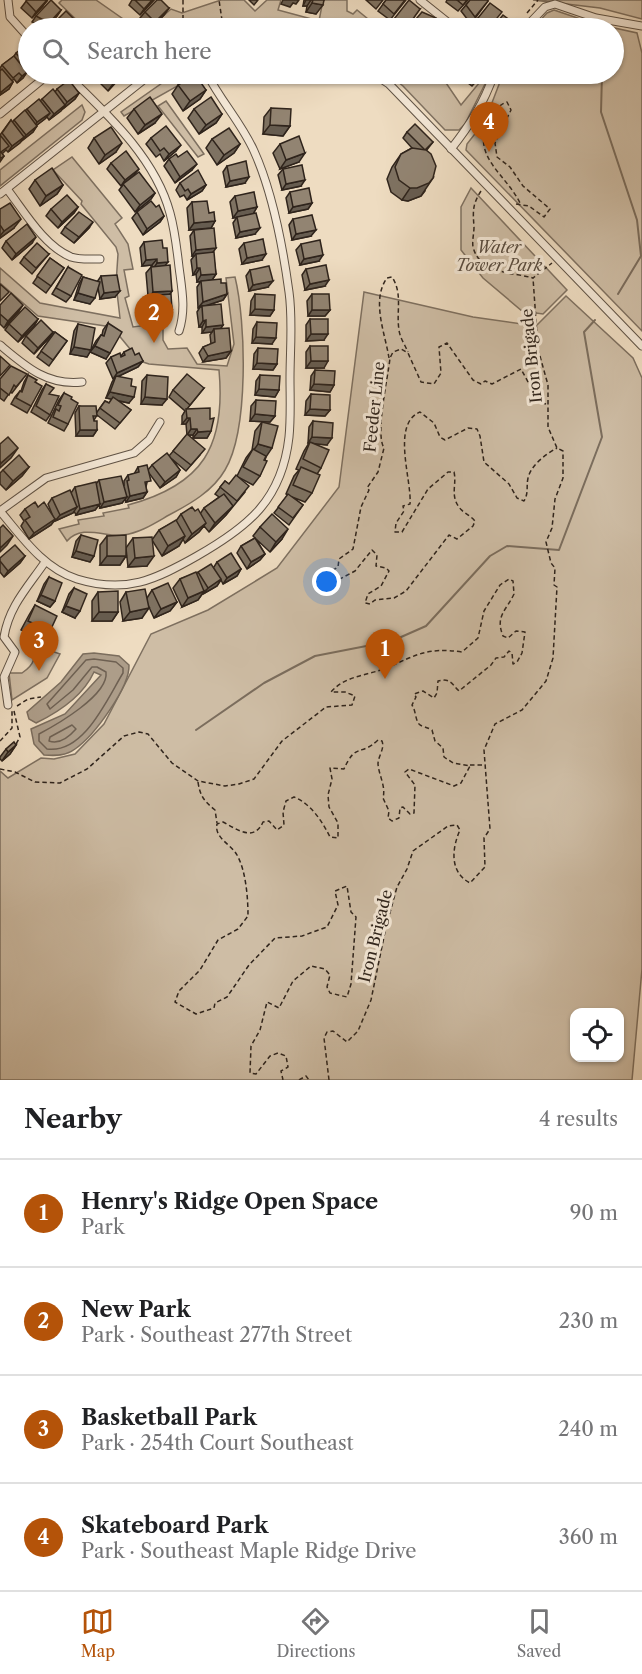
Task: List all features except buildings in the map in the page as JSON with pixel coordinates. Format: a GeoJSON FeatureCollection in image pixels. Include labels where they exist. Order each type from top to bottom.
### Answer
{"type":"FeatureCollection","features":[{"type":"Feature","properties":{"kind":"street"},"geometry":{"type":"LineString","coordinates":[[8,0],[8,11],[18,27]]}},
{"type":"Feature","properties":{"kind":"street"},"geometry":{"type":"LineString","coordinates":[[420,0],[442,18]]}},
{"type":"Feature","properties":{"kind":"street"},"geometry":{"type":"LineString","coordinates":[[535,18],[545,7],[555,4],[596,18]]}},
{"type":"Feature","properties":{"kind":"street"},"geometry":{"type":"LineString","coordinates":[[624,23],[642,26]]}},
{"type":"Feature","properties":{"kind":"street"},"geometry":{"type":"LineString","coordinates":[[0,114],[37,84]]}},
{"type":"Feature","properties":{"kind":"street"},"geometry":{"type":"LineString","coordinates":[[76,84],[104,111],[153,173],[170,212],[184,309],[179,331]]}},
{"type":"Feature","properties":{"kind":"street"},"geometry":{"type":"LineString","coordinates":[[0,194],[138,84]]}},
{"type":"Feature","properties":{"kind":"street"},"geometry":{"type":"LineString","coordinates":[[160,422],[149,440],[134,453],[46,478],[0,511],[45,562],[75,578],[106,584],[135,584],[162,576],[227,539],[247,524],[269,495],[285,459],[289,434],[289,292],[270,201],[254,150],[213,84]]}},
{"type":"Feature","properties":{"kind":"street"},"geometry":{"type":"LineString","coordinates":[[389,84],[642,346]]}},
{"type":"Feature","properties":{"kind":"street"},"geometry":{"type":"LineString","coordinates":[[450,149],[471,124],[486,99],[491,84]]}},
{"type":"Feature","properties":{"kind":"street"},"geometry":{"type":"LineString","coordinates":[[7,189],[44,236],[61,250],[71,257],[100,259]]}},
{"type":"Feature","properties":{"kind":"street"},"geometry":{"type":"LineString","coordinates":[[0,345],[31,371],[46,378],[57,382],[82,382]]}},
{"type":"Feature","properties":{"kind":"street"},"geometry":{"type":"LineString","coordinates":[[10,707],[4,677],[15,652],[4,637],[6,621],[18,598],[45,562]]}},
{"type":"Feature","properties":{"kind":"path"},"geometry":{"type":"LineString","coordinates":[[183,0],[183,18]]}},
{"type":"Feature","properties":{"kind":"path"},"geometry":{"type":"LineString","coordinates":[[219,0],[222,18]]}},
{"type":"Feature","properties":{"kind":"path"},"geometry":{"type":"LineString","coordinates":[[506,207],[520,203],[544,217],[550,209],[523,186],[510,167],[497,157],[495,142],[511,110],[511,105],[507,102],[494,112],[485,129],[482,143],[489,162],[514,191],[520,203]]}},
{"type":"Feature","properties":{"kind":"path"},"geometry":{"type":"LineString","coordinates":[[486,186],[476,199],[471,215],[476,255],[483,262],[503,273],[533,278],[556,258]]}},
{"type":"Feature","properties":{"kind":"path"},"geometry":{"type":"LineString","coordinates":[[390,358],[381,314],[381,291],[387,278],[392,277],[396,283],[400,298],[399,329],[408,353]]}},
{"type":"Feature","properties":{"kind":"path","name":"Iron Brigade"},"geometry":{"type":"LineString","coordinates":[[329,1080],[324,1038],[327,1032],[333,1031],[347,1041],[358,1031],[371,1000],[397,887],[407,869],[413,850],[448,826],[457,825],[460,830],[452,849],[460,874],[470,883],[485,867],[484,838],[490,829],[484,750],[495,724],[522,710],[546,681],[553,658],[554,611],[557,603],[555,568],[546,542],[552,528],[553,507],[565,468],[563,452],[557,448],[548,427],[546,404],[548,386],[538,349],[533,278]]}},
{"type":"Feature","properties":{"kind":"path","name":"Feeder Line"},"geometry":{"type":"LineString","coordinates":[[546,404],[539,402],[521,369],[492,384],[486,381],[481,384],[473,380],[447,343],[439,347],[441,373],[434,384],[430,384],[421,382],[417,377],[408,353],[397,350],[390,358],[381,425],[380,441],[384,448],[378,472],[367,488],[369,490],[362,507],[353,549],[339,559],[338,567],[328,573],[329,582],[336,581],[355,571],[365,561],[369,552],[375,551],[376,566],[389,571],[381,586],[368,594],[365,603],[370,604],[375,600],[400,596],[449,535],[457,539],[473,526],[475,520],[461,511],[456,504],[453,488],[456,479],[454,472],[448,472],[428,489],[402,532],[395,532],[396,523],[404,511],[403,506],[410,504],[404,440],[408,422],[415,414],[420,412],[427,416],[445,440],[468,428],[477,429],[484,462],[509,484],[518,498],[524,501],[530,491],[527,480],[531,471],[543,456],[557,448]]}},
{"type":"Feature","properties":{"kind":"path"},"geometry":{"type":"LineString","coordinates":[[0,769],[15,772],[35,782],[60,783],[87,769],[124,736],[139,732],[148,734],[172,763],[198,781],[225,786],[254,779],[282,741],[326,707],[352,705],[355,696],[345,692],[331,692],[342,683],[385,669],[419,653],[438,650],[462,652],[478,638],[484,611],[500,585],[509,579],[513,581],[514,594],[502,611],[499,624],[503,636],[508,638],[516,631],[525,632],[521,658],[513,664],[512,652],[509,651],[504,657],[496,658],[491,665],[459,691],[450,680],[438,681],[434,698],[423,691],[414,694],[416,697],[412,705],[421,726],[432,730],[435,741],[443,748],[444,757],[453,763],[470,766],[484,765]]}},
{"type":"Feature","properties":{"kind":"path"},"geometry":{"type":"LineString","coordinates":[[10,707],[28,699],[40,697]]}},
{"type":"Feature","properties":{"kind":"path"},"geometry":{"type":"LineString","coordinates":[[0,741],[12,728],[10,707]]}},
{"type":"Feature","properties":{"kind":"path"},"geometry":{"type":"LineString","coordinates":[[10,707],[20,737],[15,746]]}},
{"type":"Feature","properties":{"kind":"path"},"geometry":{"type":"LineString","coordinates":[[198,781],[199,793],[204,802],[215,810],[217,824],[223,822],[239,832],[253,834],[258,831],[263,822],[269,821],[277,830],[284,825],[283,812],[286,801],[294,796],[314,812],[330,837],[338,838],[338,823],[329,807],[328,795],[332,779],[330,768],[344,769],[348,756],[354,752],[370,748],[378,740],[382,741],[384,745],[378,763],[385,789],[383,798],[389,811],[388,818],[392,821],[399,818],[400,808],[403,807],[410,814],[414,813],[415,785],[405,772],[413,770],[417,774],[442,779],[454,786],[461,783],[470,766]]}},
{"type":"Feature","properties":{"kind":"path","name":"Iron Brigade"},"geometry":{"type":"LineString","coordinates":[[217,824],[218,835],[236,854],[244,876],[248,916],[238,929],[218,940],[200,970],[179,991],[175,1002],[196,1014],[211,1009],[215,1003],[227,997],[249,965],[275,938],[302,936],[327,927],[338,905],[335,891],[340,887],[347,886],[351,912],[356,917],[351,984],[347,997],[330,993],[327,987],[330,975],[325,969],[311,966],[293,981],[279,1008],[267,1002],[260,1030],[251,1046],[250,1073],[256,1074],[270,1056],[278,1053],[286,1056],[289,1062],[288,1067],[281,1071],[283,1080]]}},
{"type":"Feature","properties":{"kind":"path"},"geometry":{"type":"LineString","coordinates":[[299,1080],[306,1076],[309,1080]]}},
{"type":"Feature","properties":{"kind":"green space"},"geometry":{"type":"Polygon","coordinates":[[[62,0],[96,0],[122,18],[75,18],[59,3],[62,0]]]}},
{"type":"Feature","properties":{"kind":"green space"},"geometry":{"type":"Polygon","coordinates":[[[221,0],[244,0],[255,11],[267,0],[281,0],[278,10],[308,18],[161,18],[171,9],[182,13],[221,0]]]}},
{"type":"Feature","properties":{"kind":"green space"},"geometry":{"type":"Polygon","coordinates":[[[323,0],[347,0],[347,11],[353,14],[357,10],[367,18],[320,18],[323,0]]]}},
{"type":"Feature","properties":{"kind":"green space"},"geometry":{"type":"Polygon","coordinates":[[[533,0],[642,0],[642,19],[600,8],[533,0]]]}},
{"type":"Feature","properties":{"kind":"green space"},"geometry":{"type":"Polygon","coordinates":[[[554,10],[577,18],[542,18],[554,10]]]}},
{"type":"Feature","properties":{"kind":"green space"},"geometry":{"type":"Polygon","coordinates":[[[624,30],[637,33],[642,53],[642,331],[466,150],[467,144],[485,121],[499,84],[624,84],[624,30]]]}},
{"type":"Feature","properties":{"kind":"green space"},"geometry":{"type":"Polygon","coordinates":[[[161,84],[181,84],[124,116],[121,112],[161,84]]]}},
{"type":"Feature","properties":{"kind":"green space"},"geometry":{"type":"Polygon","coordinates":[[[400,84],[447,84],[461,105],[478,84],[485,84],[465,124],[459,130],[445,130],[400,84]]]}},
{"type":"Feature","properties":{"kind":"green space"},"geometry":{"type":"Polygon","coordinates":[[[166,101],[204,154],[198,157],[158,106],[166,101]]]}},
{"type":"Feature","properties":{"kind":"green space"},"geometry":{"type":"Polygon","coordinates":[[[82,105],[85,112],[82,120],[0,186],[0,170],[82,105]]]}},
{"type":"Feature","properties":{"kind":"green space"},"geometry":{"type":"Polygon","coordinates":[[[72,157],[122,218],[115,224],[128,244],[133,269],[124,270],[129,296],[125,298],[133,327],[163,323],[163,340],[168,349],[187,348],[197,364],[227,366],[234,344],[226,278],[235,277],[241,321],[243,375],[242,403],[233,452],[220,478],[208,491],[153,524],[135,532],[116,535],[86,532],[79,533],[67,541],[59,529],[79,524],[78,520],[104,516],[103,513],[129,508],[128,505],[154,497],[192,474],[213,441],[220,397],[219,370],[149,364],[140,361],[112,327],[38,316],[0,283],[0,268],[40,303],[120,318],[116,284],[118,254],[116,247],[81,204],[82,201],[53,170],[72,157]]]}},
{"type":"Feature","properties":{"kind":"green space","name":"Water Tower Park"},"geometry":{"type":"Polygon","coordinates":[[[471,188],[567,290],[543,314],[522,311],[483,278],[461,250],[461,207],[471,188]]]}},
{"type":"Feature","properties":{"kind":"green space"},"geometry":{"type":"Polygon","coordinates":[[[364,292],[473,317],[536,326],[566,296],[633,358],[642,378],[642,969],[632,1080],[0,1080],[0,771],[8,778],[41,758],[54,759],[75,754],[104,724],[151,634],[208,610],[277,568],[339,487],[364,292]]]}},
{"type":"Feature","properties":{"kind":"green space"},"geometry":{"type":"Polygon","coordinates":[[[31,644],[60,654],[47,678],[12,700],[9,673],[22,673],[32,664],[34,653],[31,644]]]}},
{"type":"Feature","properties":{"kind":"water"},"geometry":{"type":"Polygon","coordinates":[[[83,654],[119,656],[129,665],[124,686],[101,723],[83,743],[68,753],[44,755],[34,744],[31,729],[65,714],[101,675],[94,672],[77,696],[53,714],[36,723],[29,719],[27,712],[61,682],[83,654]]]}},
{"type":"Feature","properties":{"kind":"waterway"},"geometry":{"type":"LineString","coordinates":[[602,84],[601,112],[637,220],[641,256],[618,294]]}},
{"type":"Feature","properties":{"kind":"waterway"},"geometry":{"type":"LineString","coordinates":[[196,730],[264,683],[315,656],[392,641],[426,626],[490,556],[507,546],[559,550],[602,437],[584,332],[595,320]]}},
{"type":"Feature","properties":{"kind":"place","name":"Skateboard Park"},"geometry":{"type":"Point","coordinates":[489,152]}},
{"type":"Feature","properties":{"kind":"place","name":"New Park"},"geometry":{"type":"Point","coordinates":[154,343]}},
{"type":"Feature","properties":{"kind":"place","name":"Basketball Park"},"geometry":{"type":"Point","coordinates":[39,671]}},
{"type":"Feature","properties":{"kind":"place","name":"Henry's Ridge Open Space"},"geometry":{"type":"Point","coordinates":[385,679]}}]}
